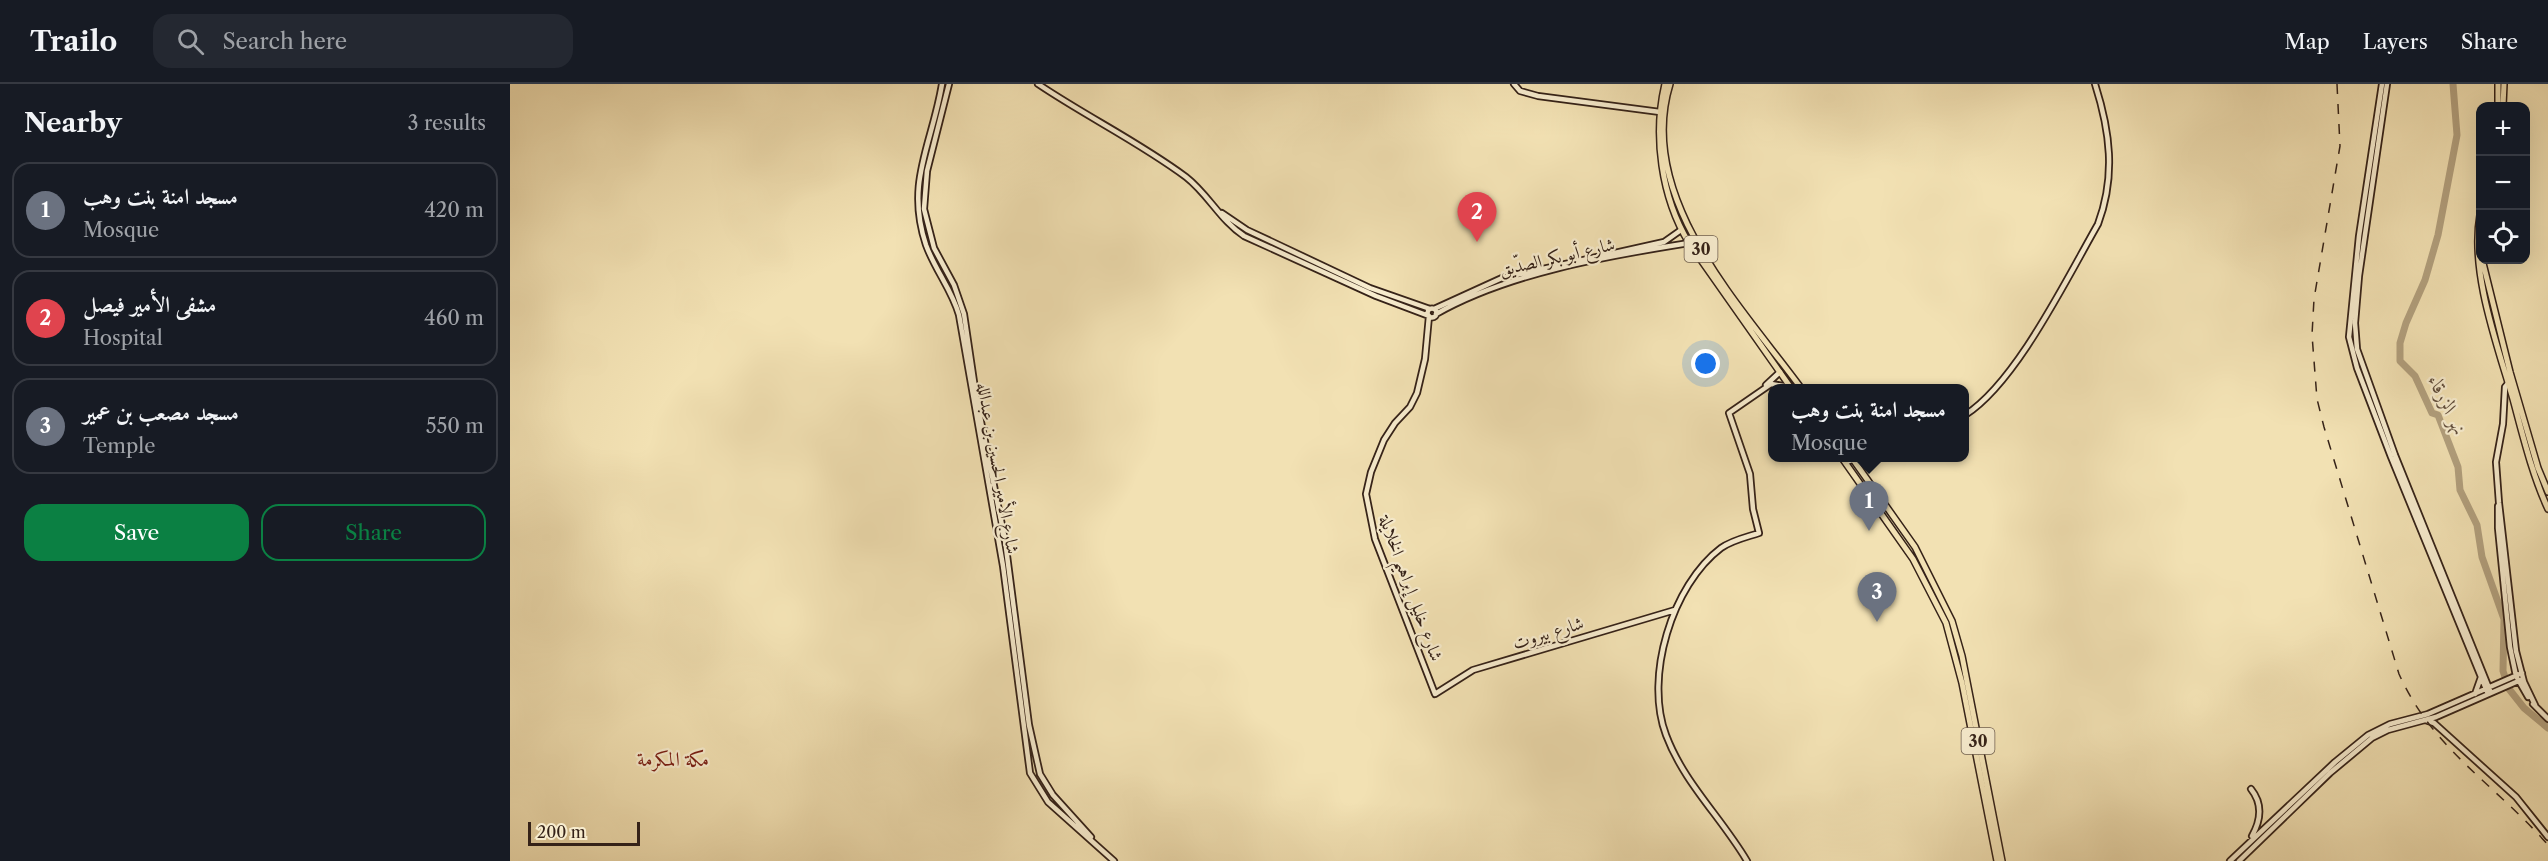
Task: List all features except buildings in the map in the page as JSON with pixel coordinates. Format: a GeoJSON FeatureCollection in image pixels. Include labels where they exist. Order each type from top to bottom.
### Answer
{"type":"FeatureCollection","features":[{"type":"Feature","properties":{"kind":"main road","name":"30"},"geometry":{"type":"LineString","coordinates":[[1665,84],[1660,112],[1660,151],[1667,186],[1681,222],[1798,384]]}},
{"type":"Feature","properties":{"kind":"main road","name":"30"},"geometry":{"type":"LineString","coordinates":[[1670,84],[1665,119],[1666,151],[1681,230],[1788,384]]}},
{"type":"Feature","properties":{"kind":"main road"},"geometry":{"type":"LineString","coordinates":[[2498,84],[2500,102]]}},
{"type":"Feature","properties":{"kind":"main road"},"geometry":{"type":"LineString","coordinates":[[2502,102],[2504,84]]}},
{"type":"Feature","properties":{"kind":"main road"},"geometry":{"type":"LineString","coordinates":[[2481,264],[2510,382],[2548,492]]}},
{"type":"Feature","properties":{"kind":"main road"},"geometry":{"type":"LineString","coordinates":[[2484,264],[2499,340]]}},
{"type":"Feature","properties":{"kind":"main road"},"geometry":{"type":"LineString","coordinates":[[2510,382],[2513,401],[2533,471],[2548,509]]}},
{"type":"Feature","properties":{"kind":"main road","name":"30"},"geometry":{"type":"LineString","coordinates":[[1851,462],[1915,547],[1940,595],[1958,641],[1971,718],[2002,861]]}},
{"type":"Feature","properties":{"kind":"main road","name":"30"},"geometry":{"type":"LineString","coordinates":[[1974,732],[1997,861]]}},
{"type":"Feature","properties":{"kind":"street","name":"شارع الأمير الحسين بن عبدالله"},"geometry":{"type":"LineString","coordinates":[[942,84],[919,178],[917,201],[929,252],[953,290],[964,314],[977,402],[1005,540],[1029,724],[1040,774],[1053,795],[1094,842]]}},
{"type":"Feature","properties":{"kind":"street","name":"شارع الأمير الحسين بن عبدالله"},"geometry":{"type":"LineString","coordinates":[[924,225],[924,192],[949,84]]}},
{"type":"Feature","properties":{"kind":"street"},"geometry":{"type":"LineString","coordinates":[[1038,84],[1164,161],[1196,185],[1220,211],[1246,230],[1370,288],[1432,313]]}},
{"type":"Feature","properties":{"kind":"street"},"geometry":{"type":"LineString","coordinates":[[1514,84],[1521,91],[1538,96],[1660,112]]}},
{"type":"Feature","properties":{"kind":"street"},"geometry":{"type":"LineString","coordinates":[[1969,412],[1988,398],[2010,370],[2098,224],[2103,209],[2110,148],[2095,84]]}},
{"type":"Feature","properties":{"kind":"street"},"geometry":{"type":"LineString","coordinates":[[2382,84],[2353,310],[2355,334],[2360,361],[2393,456],[2488,691]]}},
{"type":"Feature","properties":{"kind":"street"},"geometry":{"type":"LineString","coordinates":[[2368,188],[2386,84]]}},
{"type":"Feature","properties":{"kind":"street","name":"شارع أبو بكر الصدّيق"},"geometry":{"type":"LineString","coordinates":[[1432,313],[1492,281],[1664,242],[1681,230]]}},
{"type":"Feature","properties":{"kind":"street","name":"شارع أبو بكر الصدّيق"},"geometry":{"type":"LineString","coordinates":[[1432,313],[1478,292],[1513,280],[1689,243]]}},
{"type":"Feature","properties":{"kind":"street","name":"شارع الأمير الحسين بن عبدالله"},"geometry":{"type":"LineString","coordinates":[[953,290],[998,542],[1030,773],[1048,802],[1114,861]]}},
{"type":"Feature","properties":{"kind":"street","name":"شارع خليل إبراهيم الخلايلة"},"geometry":{"type":"LineString","coordinates":[[1432,313],[1427,327],[1425,359],[1417,393],[1410,407],[1395,423],[1384,440],[1371,472],[1366,494],[1375,539],[1435,694]]}},
{"type":"Feature","properties":{"kind":"street"},"geometry":{"type":"LineString","coordinates":[[1747,861],[1696,792],[1666,735],[1659,704],[1658,682],[1674,610],[1685,592],[1719,549],[1759,533],[1753,509],[1750,474],[1729,413],[1780,372]]}},
{"type":"Feature","properties":{"kind":"street"},"geometry":{"type":"LineString","coordinates":[[2510,382],[2504,390],[2505,404],[2496,456],[2514,639],[2520,677],[2535,705],[2548,719]]}},
{"type":"Feature","properties":{"kind":"street"},"geometry":{"type":"LineString","coordinates":[[1764,387],[1768,386]]}},
{"type":"Feature","properties":{"kind":"street"},"geometry":{"type":"LineString","coordinates":[[2505,404],[2510,400],[2513,401]]}},
{"type":"Feature","properties":{"kind":"street"},"geometry":{"type":"LineString","coordinates":[[998,542],[1005,540]]}},
{"type":"Feature","properties":{"kind":"street","name":"شارع بيروت"},"geometry":{"type":"LineString","coordinates":[[1435,694],[1473,670],[1674,610]]}},
{"type":"Feature","properties":{"kind":"street"},"geometry":{"type":"LineString","coordinates":[[2483,677],[2497,686]]}},
{"type":"Feature","properties":{"kind":"street"},"geometry":{"type":"LineString","coordinates":[[2475,693],[2483,677]]}},
{"type":"Feature","properties":{"kind":"street"},"geometry":{"type":"LineString","coordinates":[[2424,718],[2436,717],[2520,677]]}},
{"type":"Feature","properties":{"kind":"street"},"geometry":{"type":"LineString","coordinates":[[2230,861],[2248,843],[2372,738],[2424,718],[2475,693],[2488,691]]}},
{"type":"Feature","properties":{"kind":"street"},"geometry":{"type":"LineString","coordinates":[[2436,717],[2436,725]]}},
{"type":"Feature","properties":{"kind":"street"},"geometry":{"type":"LineString","coordinates":[[2424,718],[2436,725],[2516,796],[2548,837]]}},
{"type":"Feature","properties":{"kind":"street"},"geometry":{"type":"LineString","coordinates":[[2248,843],[2258,827],[2260,812],[2251,789]]}},
{"type":"Feature","properties":{"kind":"street"},"geometry":{"type":"LineString","coordinates":[[2239,861],[2288,809]]}},
{"type":"Feature","properties":{"kind":"waterway","name":"نهر الزرقاء"},"geometry":{"type":"LineString","coordinates":[[2453,84],[2457,135],[2438,235],[2425,280],[2406,323],[2400,343],[2400,361],[2415,376],[2432,413],[2438,415],[2458,467],[2460,490],[2477,525],[2482,557],[2504,619],[2503,671],[2509,689],[2524,708],[2548,728]]}},
{"type":"Feature","properties":{"kind":"railway"},"geometry":{"type":"LineString","coordinates":[[2337,84],[2340,146],[2314,299],[2312,335],[2317,399],[2324,427],[2399,674],[2413,701],[2447,745],[2548,845]]}},
{"type":"Feature","properties":{"kind":"place","name":"مشفى الأمير فيصل"},"geometry":{"type":"Point","coordinates":[1477,242]}},
{"type":"Feature","properties":{"kind":"place","name":"مسجد امنة بنت وهب"},"geometry":{"type":"Point","coordinates":[1869,531]}},
{"type":"Feature","properties":{"kind":"place","name":"مسجد مصعب بن عمير"},"geometry":{"type":"Point","coordinates":[1877,622]}},
{"type":"Feature","properties":{"kind":"district","name":"مكة المكرمة"},"geometry":{"type":"Point","coordinates":[673,759]}}]}
